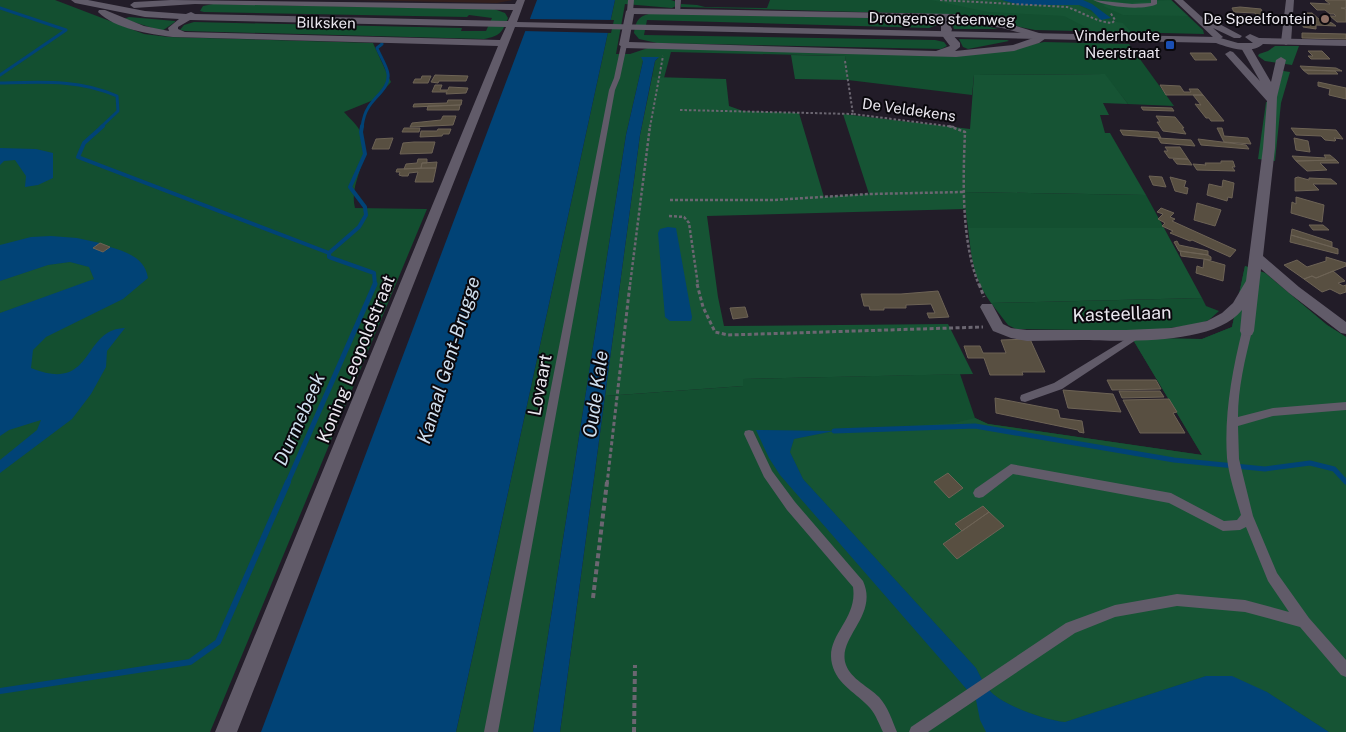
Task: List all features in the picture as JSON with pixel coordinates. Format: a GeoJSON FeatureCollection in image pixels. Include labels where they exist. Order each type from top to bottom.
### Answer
{"type":"FeatureCollection","features":[{"type":"Feature","properties":{"kind":"street","name":"Bilksken"},"geometry":{"type":"LineString","coordinates":[[75,0],[145,14],[190,17],[667,28]]}},
{"type":"Feature","properties":{"kind":"street"},"geometry":{"type":"LineString","coordinates":[[1178,0],[1196,16],[1237,36]]}},
{"type":"Feature","properties":{"kind":"street"},"geometry":{"type":"LineString","coordinates":[[1286,42],[1290,0]]}},
{"type":"Feature","properties":{"kind":"street","name":"Bilksken"},"geometry":{"type":"LineString","coordinates":[[90,4],[131,5],[213,1],[519,3]]}},
{"type":"Feature","properties":{"kind":"street","name":"Bilksken"},"geometry":{"type":"LineString","coordinates":[[213,1],[194,8],[190,17],[181,21],[173,28],[174,32],[183,35],[503,42]]}},
{"type":"Feature","properties":{"kind":"street","name":"Koning Leopoldstraat"},"geometry":{"type":"LineString","coordinates":[[226,732],[519,3]]}},
{"type":"Feature","properties":{"kind":"street"},"geometry":{"type":"LineString","coordinates":[[90,4],[111,17],[147,31],[183,35]]}},
{"type":"Feature","properties":{"kind":"street"},"geometry":{"type":"LineString","coordinates":[[630,11],[954,17],[1044,36],[1037,41],[983,52],[956,54],[938,52],[624,45],[630,11]]}},
{"type":"Feature","properties":{"kind":"street"},"geometry":{"type":"LineString","coordinates":[[1196,16],[1217,38]]}},
{"type":"Feature","properties":{"kind":"street"},"geometry":{"type":"LineString","coordinates":[[925,17],[945,22],[946,34],[955,43],[955,47],[938,52]]}},
{"type":"Feature","properties":{"kind":"street","name":"Drongense steenweg"},"geometry":{"type":"LineString","coordinates":[[667,28],[1044,36],[1217,38],[1247,36],[1257,41],[1346,43]]}},
{"type":"Feature","properties":{"kind":"street","name":"Drongense steenweg"},"geometry":{"type":"LineString","coordinates":[[1217,38],[1230,44],[1245,46],[1256,46],[1258,44],[1257,41]]}},
{"type":"Feature","properties":{"kind":"street"},"geometry":{"type":"LineString","coordinates":[[1245,46],[1272,98]]}},
{"type":"Feature","properties":{"kind":"street"},"geometry":{"type":"LineString","coordinates":[[1230,54],[1272,98]]}},
{"type":"Feature","properties":{"kind":"street","name":"Kasteellaan"},"geometry":{"type":"LineString","coordinates":[[1247,331],[1269,148],[1272,98],[1281,60]]}},
{"type":"Feature","properties":{"kind":"street"},"geometry":{"type":"LineString","coordinates":[[1255,256],[1294,290],[1346,329]]}},
{"type":"Feature","properties":{"kind":"street","name":"Kasteellaan"},"geometry":{"type":"LineString","coordinates":[[996,326],[1003,331],[1018,334],[1171,333],[1200,328],[1228,317],[1242,301],[1252,283]]}},
{"type":"Feature","properties":{"kind":"street"},"geometry":{"type":"LineString","coordinates":[[987,307],[996,326]]}},
{"type":"Feature","properties":{"kind":"lane"},"geometry":{"type":"LineString","coordinates":[[630,11],[631,0]]}},
{"type":"Feature","properties":{"kind":"lane"},"geometry":{"type":"LineString","coordinates":[[678,0],[678,12]]}},
{"type":"Feature","properties":{"kind":"lane"},"geometry":{"type":"LineString","coordinates":[[1099,1],[1118,6],[1139,7],[1154,4],[1154,0]]}},
{"type":"Feature","properties":{"kind":"lane","name":"Lovaart"},"geometry":{"type":"LineString","coordinates":[[491,732],[612,90],[617,78],[624,45]]}},
{"type":"Feature","properties":{"kind":"lane"},"geometry":{"type":"LineString","coordinates":[[1247,331],[1240,361],[1233,423],[1235,466],[1247,516],[1272,577],[1304,622],[1346,670]]}},
{"type":"Feature","properties":{"kind":"lane"},"geometry":{"type":"LineString","coordinates":[[1025,398],[1058,386],[1139,334]]}},
{"type":"Feature","properties":{"kind":"lane"},"geometry":{"type":"LineString","coordinates":[[1233,423],[1273,412],[1346,406]]}},
{"type":"Feature","properties":{"kind":"lane"},"geometry":{"type":"LineString","coordinates":[[749,434],[768,474],[791,506],[859,585],[862,604],[840,644],[839,665],[845,675],[877,706],[890,732]]}},
{"type":"Feature","properties":{"kind":"lane"},"geometry":{"type":"LineString","coordinates":[[979,493],[1011,469],[1171,498],[1223,526],[1240,525],[1247,516]]}},
{"type":"Feature","properties":{"kind":"lane"},"geometry":{"type":"LineString","coordinates":[[916,732],[1071,628],[1115,611],[1177,600],[1245,606],[1304,622]]}},
{"type":"Feature","properties":{"kind":"path"},"geometry":{"type":"LineString","coordinates":[[940,0],[1067,7],[1087,14],[1100,22],[1112,24],[1115,20],[1099,1]]}},
{"type":"Feature","properties":{"kind":"path"},"geometry":{"type":"LineString","coordinates":[[593,598],[648,136],[664,52],[656,45]]}},
{"type":"Feature","properties":{"kind":"path","name":"De Veldekens"},"geometry":{"type":"LineString","coordinates":[[844,50],[853,114],[961,128],[966,132],[963,192],[973,270],[987,307]]}},
{"type":"Feature","properties":{"kind":"path"},"geometry":{"type":"LineString","coordinates":[[680,110],[853,114]]}},
{"type":"Feature","properties":{"kind":"path"},"geometry":{"type":"LineString","coordinates":[[670,200],[774,200],[869,194],[963,192]]}},
{"type":"Feature","properties":{"kind":"path"},"geometry":{"type":"LineString","coordinates":[[669,216],[684,217],[689,223],[698,285],[706,317],[715,332],[728,335],[996,326]]}},
{"type":"Feature","properties":{"kind":"path"},"geometry":{"type":"LineString","coordinates":[[634,732],[635,665]]}},
{"type":"Feature","properties":{"kind":"shaded area"},"geometry":{"type":"Polygon","coordinates":[[[349,0],[513,0],[497,3],[349,0]]]}},
{"type":"Feature","properties":{"kind":"green space"},"geometry":{"type":"Polygon","coordinates":[[[0,0],[55,0],[144,34],[169,37],[373,43],[391,82],[376,99],[344,112],[358,127],[364,142],[363,161],[355,189],[355,208],[427,209],[210,732],[0,732],[0,0]]]}},
{"type":"Feature","properties":{"kind":"green space"},"geometry":{"type":"Polygon","coordinates":[[[615,0],[671,0],[677,2],[676,6],[672,8],[625,4],[616,54],[630,54],[648,48],[991,53],[1044,42],[1129,44],[1174,106],[1128,104],[1104,74],[974,75],[972,95],[848,80],[845,56],[671,52],[664,78],[652,77],[655,61],[658,58],[643,61],[626,135],[533,732],[456,732],[615,0]]]}},
{"type":"Feature","properties":{"kind":"green space"},"geometry":{"type":"Polygon","coordinates":[[[770,0],[1171,0],[1203,30],[1204,34],[1035,30],[984,20],[932,14],[681,7],[681,4],[705,7],[767,8],[770,0]]]}},
{"type":"Feature","properties":{"kind":"green space"},"geometry":{"type":"Polygon","coordinates":[[[931,0],[1002,0],[1020,5],[1079,5],[1106,20],[1123,23],[1132,33],[1093,31],[1064,16],[988,12],[931,0]]]}},
{"type":"Feature","properties":{"kind":"green space"},"geometry":{"type":"Polygon","coordinates":[[[1109,0],[1125,3],[1171,0],[1188,16],[1123,15],[1103,6],[1109,0]]]}},
{"type":"Feature","properties":{"kind":"green space"},"geometry":{"type":"Polygon","coordinates":[[[213,4],[494,9],[505,13],[508,18],[500,33],[494,37],[484,39],[180,30],[184,25],[194,22],[462,28],[461,31],[486,31],[492,18],[469,15],[467,17],[200,11],[203,6],[213,4]]]}},
{"type":"Feature","properties":{"kind":"green space"},"geometry":{"type":"Polygon","coordinates":[[[654,13],[927,19],[935,21],[937,25],[929,28],[647,20],[644,35],[935,40],[944,42],[947,46],[941,49],[657,43],[639,39],[634,33],[636,24],[640,18],[654,13]]]}},
{"type":"Feature","properties":{"kind":"green space"},"geometry":{"type":"Polygon","coordinates":[[[129,17],[175,22],[162,31],[124,19],[129,17]]]}},
{"type":"Feature","properties":{"kind":"green space"},"geometry":{"type":"Polygon","coordinates":[[[951,21],[974,23],[998,29],[954,29],[951,21]]]}},
{"type":"Feature","properties":{"kind":"green space"},"geometry":{"type":"Polygon","coordinates":[[[959,39],[1009,41],[968,49],[963,47],[959,39]]]}},
{"type":"Feature","properties":{"kind":"green space"},"geometry":{"type":"Polygon","coordinates":[[[1275,46],[1299,46],[1292,65],[1265,61],[1258,56],[1275,46]]]}},
{"type":"Feature","properties":{"kind":"green space"},"geometry":{"type":"Polygon","coordinates":[[[791,55],[845,56],[848,80],[795,79],[791,55]]]}},
{"type":"Feature","properties":{"kind":"green space"},"geometry":{"type":"Polygon","coordinates":[[[1283,71],[1290,72],[1281,103],[1275,161],[1258,159],[1266,102],[1275,102],[1283,71]]]}},
{"type":"Feature","properties":{"kind":"green space"},"geometry":{"type":"Polygon","coordinates":[[[1105,74],[1128,104],[1103,103],[1109,115],[1100,115],[1105,133],[1110,133],[1146,195],[964,192],[965,209],[707,216],[718,297],[724,326],[948,324],[973,374],[743,379],[743,386],[605,396],[640,135],[652,77],[726,79],[729,106],[743,111],[799,113],[824,197],[869,194],[843,114],[970,129],[974,75],[1105,74]]]}},
{"type":"Feature","properties":{"kind":"green space"},"geometry":{"type":"Polygon","coordinates":[[[963,192],[1146,195],[1164,228],[968,228],[963,192]]]}},
{"type":"Feature","properties":{"kind":"green space"},"geometry":{"type":"Polygon","coordinates":[[[968,228],[1164,228],[1202,298],[991,303],[976,276],[968,228]]]}},
{"type":"Feature","properties":{"kind":"green space"},"geometry":{"type":"Polygon","coordinates":[[[70,262],[89,267],[94,280],[0,313],[0,281],[48,265],[70,262]]]}},
{"type":"Feature","properties":{"kind":"green space"},"geometry":{"type":"Polygon","coordinates":[[[1245,266],[1265,273],[1327,325],[1346,337],[1346,732],[560,732],[605,396],[743,386],[743,379],[960,374],[975,418],[988,424],[1202,455],[1132,338],[1202,339],[1232,327],[1245,266]]]}},
{"type":"Feature","properties":{"kind":"green space"},"geometry":{"type":"Polygon","coordinates":[[[1245,266],[1265,273],[1327,325],[1346,337],[1346,732],[1329,732],[1267,692],[1206,676],[1065,722],[1036,715],[1015,707],[989,690],[976,668],[803,479],[790,452],[794,439],[834,431],[954,423],[975,418],[988,424],[1202,455],[1132,338],[1202,339],[1232,327],[1245,266]]]}},
{"type":"Feature","properties":{"kind":"green space"},"geometry":{"type":"Polygon","coordinates":[[[1202,298],[1206,306],[1219,311],[1209,320],[1199,324],[1148,331],[1016,329],[1008,325],[991,303],[1202,298]]]}},
{"type":"Feature","properties":{"kind":"water","name":"Kanaal Gent-Brugge"},"geometry":{"type":"Polygon","coordinates":[[[537,0],[615,0],[456,732],[261,732],[537,0]]]}},
{"type":"Feature","properties":{"kind":"water"},"geometry":{"type":"Polygon","coordinates":[[[1002,0],[1083,0],[1092,4],[1111,18],[1101,20],[1091,10],[1079,5],[1020,5],[1002,0]]]}},
{"type":"Feature","properties":{"kind":"water","name":"Oude Kale"},"geometry":{"type":"Polygon","coordinates":[[[641,57],[659,57],[655,61],[640,135],[560,732],[533,732],[626,135],[643,61],[641,57]]]}},
{"type":"Feature","properties":{"kind":"water"},"geometry":{"type":"Polygon","coordinates":[[[0,148],[36,149],[53,153],[53,178],[38,185],[25,187],[26,176],[15,160],[4,161],[0,165],[0,148]]]}},
{"type":"Feature","properties":{"kind":"water"},"geometry":{"type":"Polygon","coordinates":[[[676,228],[692,317],[691,321],[670,321],[665,317],[658,233],[660,229],[676,228]]]}},
{"type":"Feature","properties":{"kind":"water"},"geometry":{"type":"Polygon","coordinates":[[[31,237],[77,238],[100,243],[103,252],[110,247],[123,251],[143,265],[148,278],[123,299],[46,337],[33,350],[31,368],[52,374],[66,373],[77,367],[86,358],[101,338],[111,331],[125,328],[107,351],[106,367],[91,394],[72,419],[0,473],[0,460],[37,430],[41,420],[9,430],[0,436],[0,313],[94,279],[89,267],[70,262],[48,265],[0,281],[0,245],[31,237]]]}},
{"type":"Feature","properties":{"kind":"water"},"geometry":{"type":"Polygon","coordinates":[[[756,430],[834,431],[794,439],[790,452],[803,479],[976,668],[989,690],[1015,707],[1036,715],[1065,722],[1206,676],[1232,676],[1267,692],[1329,732],[986,732],[980,720],[976,700],[780,475],[769,458],[756,430]]]}},
{"type":"Feature","properties":{"kind":"pier"},"geometry":{"type":"Polygon","coordinates":[[[528,19],[614,20],[611,33],[523,31],[528,19]]]}},
{"type":"Feature","properties":{"kind":"building"},"geometry":{"type":"Polygon","coordinates":[[[1325,0],[1346,0],[1346,8],[1341,8],[1346,9],[1346,22],[1337,22],[1330,16],[1336,16],[1334,14],[1330,14],[1325,10],[1317,10],[1310,3],[1330,4],[1325,0]]]}},
{"type":"Feature","properties":{"kind":"building"},"geometry":{"type":"Polygon","coordinates":[[[1232,8],[1261,9],[1265,18],[1257,17],[1255,13],[1234,12],[1232,8]]]}},
{"type":"Feature","properties":{"kind":"building"},"geometry":{"type":"Polygon","coordinates":[[[1305,13],[1312,13],[1320,20],[1336,26],[1316,25],[1316,29],[1303,27],[1304,20],[1308,21],[1304,17],[1305,13]]]}},
{"type":"Feature","properties":{"kind":"building"},"geometry":{"type":"Polygon","coordinates":[[[1226,18],[1254,19],[1256,22],[1241,22],[1243,25],[1229,24],[1226,18]]]}},
{"type":"Feature","properties":{"kind":"building"},"geometry":{"type":"Polygon","coordinates":[[[1302,33],[1346,34],[1346,39],[1302,38],[1302,33]]]}},
{"type":"Feature","properties":{"kind":"building"},"geometry":{"type":"Polygon","coordinates":[[[1308,51],[1322,51],[1330,59],[1311,59],[1308,56],[1313,56],[1308,51]]]}},
{"type":"Feature","properties":{"kind":"building"},"geometry":{"type":"Polygon","coordinates":[[[1190,53],[1211,53],[1217,60],[1195,60],[1190,53]]]}},
{"type":"Feature","properties":{"kind":"building"},"geometry":{"type":"Polygon","coordinates":[[[1300,66],[1336,68],[1342,71],[1303,70],[1300,66]]]}},
{"type":"Feature","properties":{"kind":"building"},"geometry":{"type":"Polygon","coordinates":[[[1303,70],[1335,71],[1338,74],[1308,74],[1303,70]]]}},
{"type":"Feature","properties":{"kind":"building"},"geometry":{"type":"Polygon","coordinates":[[[435,75],[468,76],[466,81],[431,82],[435,75]]]}},
{"type":"Feature","properties":{"kind":"building"},"geometry":{"type":"Polygon","coordinates":[[[422,76],[431,76],[428,83],[413,83],[415,79],[421,79],[422,76]]]}},
{"type":"Feature","properties":{"kind":"building"},"geometry":{"type":"Polygon","coordinates":[[[1318,82],[1346,88],[1346,99],[1329,95],[1330,89],[1318,86],[1318,82]]]}},
{"type":"Feature","properties":{"kind":"building"},"geometry":{"type":"Polygon","coordinates":[[[435,85],[442,85],[440,90],[448,90],[449,87],[468,88],[466,93],[446,94],[447,92],[432,92],[435,85]]]}},
{"type":"Feature","properties":{"kind":"building"},"geometry":{"type":"Polygon","coordinates":[[[1160,85],[1180,86],[1184,92],[1191,92],[1189,89],[1198,89],[1203,95],[1166,95],[1160,85]]]}},
{"type":"Feature","properties":{"kind":"building"},"geometry":{"type":"Polygon","coordinates":[[[1193,95],[1203,95],[1224,121],[1211,121],[1209,118],[1206,118],[1195,104],[1201,105],[1193,95]]]}},
{"type":"Feature","properties":{"kind":"building"},"geometry":{"type":"Polygon","coordinates":[[[448,100],[462,100],[461,105],[413,107],[414,104],[447,103],[448,100]]]}},
{"type":"Feature","properties":{"kind":"building"},"geometry":{"type":"Polygon","coordinates":[[[460,105],[459,110],[427,110],[428,106],[460,105]]]}},
{"type":"Feature","properties":{"kind":"building"},"geometry":{"type":"Polygon","coordinates":[[[1141,107],[1172,108],[1174,111],[1143,110],[1141,107]]]}},
{"type":"Feature","properties":{"kind":"building"},"geometry":{"type":"Polygon","coordinates":[[[443,116],[456,116],[453,125],[410,127],[412,123],[441,120],[443,116]]]}},
{"type":"Feature","properties":{"kind":"building"},"geometry":{"type":"Polygon","coordinates":[[[1156,116],[1175,117],[1184,128],[1182,128],[1186,134],[1163,131],[1157,122],[1160,122],[1156,116]]]}},
{"type":"Feature","properties":{"kind":"building"},"geometry":{"type":"Polygon","coordinates":[[[404,128],[420,128],[419,132],[402,132],[404,128]]]}},
{"type":"Feature","properties":{"kind":"building"},"geometry":{"type":"Polygon","coordinates":[[[1217,128],[1222,128],[1224,136],[1248,138],[1251,144],[1224,142],[1217,128]]]}},
{"type":"Feature","properties":{"kind":"building"},"geometry":{"type":"Polygon","coordinates":[[[1291,128],[1336,130],[1343,139],[1334,138],[1335,141],[1325,140],[1321,136],[1296,135],[1291,128]]]}},
{"type":"Feature","properties":{"kind":"building"},"geometry":{"type":"Polygon","coordinates":[[[438,129],[451,129],[449,134],[443,134],[442,136],[420,137],[421,131],[437,131],[438,129]]]}},
{"type":"Feature","properties":{"kind":"building"},"geometry":{"type":"Polygon","coordinates":[[[1120,130],[1158,132],[1161,138],[1123,135],[1120,130]]]}},
{"type":"Feature","properties":{"kind":"building"},"geometry":{"type":"Polygon","coordinates":[[[393,138],[389,149],[372,149],[376,139],[393,138]]]}},
{"type":"Feature","properties":{"kind":"building"},"geometry":{"type":"Polygon","coordinates":[[[1158,138],[1191,140],[1195,146],[1161,143],[1158,138]]]}},
{"type":"Feature","properties":{"kind":"building"},"geometry":{"type":"Polygon","coordinates":[[[1294,138],[1308,141],[1310,152],[1296,150],[1294,138]]]}},
{"type":"Feature","properties":{"kind":"building"},"geometry":{"type":"Polygon","coordinates":[[[1198,139],[1246,145],[1249,149],[1201,145],[1198,139]]]}},
{"type":"Feature","properties":{"kind":"building"},"geometry":{"type":"Polygon","coordinates":[[[435,142],[432,153],[400,154],[403,143],[435,142]]]}},
{"type":"Feature","properties":{"kind":"building"},"geometry":{"type":"Polygon","coordinates":[[[1165,147],[1180,147],[1188,159],[1169,158],[1164,151],[1168,151],[1165,147]]]}},
{"type":"Feature","properties":{"kind":"building"},"geometry":{"type":"Polygon","coordinates":[[[1324,155],[1330,155],[1336,160],[1296,161],[1292,156],[1326,158],[1324,155]]]}},
{"type":"Feature","properties":{"kind":"building"},"geometry":{"type":"Polygon","coordinates":[[[418,159],[427,159],[427,163],[422,163],[421,168],[404,169],[406,164],[417,163],[418,159]]]}},
{"type":"Feature","properties":{"kind":"building"},"geometry":{"type":"Polygon","coordinates":[[[1173,159],[1188,159],[1192,165],[1177,164],[1173,159]]]}},
{"type":"Feature","properties":{"kind":"building"},"geometry":{"type":"Polygon","coordinates":[[[1336,160],[1339,163],[1320,163],[1327,170],[1307,171],[1296,161],[1336,160]]]}},
{"type":"Feature","properties":{"kind":"building"},"geometry":{"type":"Polygon","coordinates":[[[1221,161],[1233,161],[1235,167],[1232,167],[1235,171],[1197,170],[1193,164],[1206,165],[1205,163],[1221,163],[1221,161]]]}},
{"type":"Feature","properties":{"kind":"building"},"geometry":{"type":"Polygon","coordinates":[[[437,162],[436,168],[421,168],[422,163],[437,162]]]}},
{"type":"Feature","properties":{"kind":"building"},"geometry":{"type":"Polygon","coordinates":[[[436,168],[433,182],[415,182],[418,172],[402,176],[399,175],[400,172],[396,172],[397,169],[436,168]]]}},
{"type":"Feature","properties":{"kind":"building"},"geometry":{"type":"Polygon","coordinates":[[[1149,176],[1162,177],[1166,187],[1153,185],[1149,176]]]}},
{"type":"Feature","properties":{"kind":"building"},"geometry":{"type":"Polygon","coordinates":[[[1170,177],[1186,181],[1184,187],[1188,188],[1187,194],[1175,191],[1170,177]]]}},
{"type":"Feature","properties":{"kind":"building"},"geometry":{"type":"Polygon","coordinates":[[[1295,178],[1309,180],[1309,178],[1331,179],[1337,184],[1313,184],[1319,190],[1295,191],[1295,178]]]}},
{"type":"Feature","properties":{"kind":"building"},"geometry":{"type":"Polygon","coordinates":[[[1223,180],[1234,183],[1232,198],[1228,197],[1227,201],[1207,195],[1209,184],[1222,187],[1223,180]]]}},
{"type":"Feature","properties":{"kind":"building"},"geometry":{"type":"Polygon","coordinates":[[[1296,197],[1324,205],[1322,222],[1291,213],[1292,202],[1296,204],[1296,197]]]}},
{"type":"Feature","properties":{"kind":"building"},"geometry":{"type":"Polygon","coordinates":[[[1197,203],[1221,210],[1215,226],[1194,220],[1197,203]]]}},
{"type":"Feature","properties":{"kind":"building"},"geometry":{"type":"Polygon","coordinates":[[[1161,208],[1174,213],[1170,217],[1175,219],[1172,221],[1236,250],[1230,257],[1192,240],[1190,241],[1170,233],[1173,231],[1162,226],[1165,223],[1158,219],[1163,214],[1157,212],[1161,208]]]}},
{"type":"Feature","properties":{"kind":"building"},"geometry":{"type":"Polygon","coordinates":[[[1309,225],[1323,225],[1329,230],[1313,230],[1309,225]]]}},
{"type":"Feature","properties":{"kind":"building"},"geometry":{"type":"Polygon","coordinates":[[[1292,229],[1332,242],[1332,247],[1291,235],[1292,229]]]}},
{"type":"Feature","properties":{"kind":"building"},"geometry":{"type":"Polygon","coordinates":[[[1291,235],[1338,249],[1338,254],[1290,242],[1291,235]]]}},
{"type":"Feature","properties":{"kind":"building"},"geometry":{"type":"Polygon","coordinates":[[[1177,241],[1179,245],[1208,251],[1208,255],[1179,251],[1174,242],[1177,241]]]}},
{"type":"Feature","properties":{"kind":"building"},"geometry":{"type":"Polygon","coordinates":[[[100,243],[110,247],[103,252],[93,248],[100,243]]]}},
{"type":"Feature","properties":{"kind":"building"},"geometry":{"type":"Polygon","coordinates":[[[1180,251],[1208,255],[1211,257],[1211,260],[1181,256],[1180,251]]]}},
{"type":"Feature","properties":{"kind":"building"},"geometry":{"type":"Polygon","coordinates":[[[1326,257],[1346,263],[1346,266],[1316,278],[1312,276],[1304,279],[1284,265],[1297,260],[1307,267],[1326,261],[1326,257]]]}},
{"type":"Feature","properties":{"kind":"building"},"geometry":{"type":"Polygon","coordinates":[[[1204,259],[1225,265],[1223,281],[1196,273],[1197,266],[1203,268],[1204,259]]]}},
{"type":"Feature","properties":{"kind":"building"},"geometry":{"type":"Polygon","coordinates":[[[1333,271],[1345,281],[1338,283],[1343,286],[1346,285],[1346,292],[1340,294],[1330,289],[1322,292],[1304,279],[1312,276],[1316,278],[1333,271]]]}},
{"type":"Feature","properties":{"kind":"building"},"geometry":{"type":"Polygon","coordinates":[[[383,286],[393,288],[390,294],[378,294],[383,286]]]}},
{"type":"Feature","properties":{"kind":"building"},"geometry":{"type":"Polygon","coordinates":[[[938,291],[949,317],[929,318],[927,313],[935,313],[931,304],[906,305],[906,308],[870,310],[869,306],[864,306],[861,294],[901,294],[938,291]]]}},
{"type":"Feature","properties":{"kind":"building"},"geometry":{"type":"Polygon","coordinates":[[[745,307],[748,317],[733,319],[730,308],[745,307]]]}},
{"type":"Feature","properties":{"kind":"building"},"geometry":{"type":"Polygon","coordinates":[[[1030,339],[1045,372],[1022,372],[1023,375],[990,375],[984,358],[968,358],[964,346],[980,346],[983,353],[1006,353],[1001,340],[1030,339]]]}},
{"type":"Feature","properties":{"kind":"building"},"geometry":{"type":"Polygon","coordinates":[[[1107,380],[1156,380],[1161,389],[1112,390],[1107,380]]]}},
{"type":"Feature","properties":{"kind":"building"},"geometry":{"type":"Polygon","coordinates":[[[1063,390],[1113,394],[1121,412],[1068,408],[1063,390]]]}},
{"type":"Feature","properties":{"kind":"building"},"geometry":{"type":"Polygon","coordinates":[[[1119,391],[1160,391],[1164,397],[1122,398],[1119,391]]]}},
{"type":"Feature","properties":{"kind":"building"},"geometry":{"type":"Polygon","coordinates":[[[995,398],[1058,410],[1060,418],[1082,421],[1084,433],[1078,430],[996,413],[995,398]]]}},
{"type":"Feature","properties":{"kind":"building"},"geometry":{"type":"Polygon","coordinates":[[[1169,399],[1177,412],[1173,413],[1185,433],[1140,433],[1123,400],[1169,399]]]}},
{"type":"Feature","properties":{"kind":"building"},"geometry":{"type":"Polygon","coordinates":[[[948,473],[963,488],[949,498],[934,482],[948,473]]]}},
{"type":"Feature","properties":{"kind":"building"},"geometry":{"type":"Polygon","coordinates":[[[983,506],[989,512],[962,531],[955,524],[983,506]]]}},
{"type":"Feature","properties":{"kind":"building"},"geometry":{"type":"Polygon","coordinates":[[[989,512],[1004,526],[957,559],[943,544],[989,512]]]}},
{"type":"Feature","properties":{"kind":"waterway"},"geometry":{"type":"LineString","coordinates":[[0,8],[66,30],[0,75]]}},
{"type":"Feature","properties":{"kind":"waterway","name":"Durmebeek"},"geometry":{"type":"LineString","coordinates":[[362,127],[367,110],[387,84],[388,74],[377,48],[382,44]]}},
{"type":"Feature","properties":{"kind":"waterway"},"geometry":{"type":"LineString","coordinates":[[0,83],[45,82],[74,84],[117,96],[118,111],[101,127]]}},
{"type":"Feature","properties":{"kind":"waterway"},"geometry":{"type":"LineString","coordinates":[[103,126],[84,143],[78,157],[329,253]]}},
{"type":"Feature","properties":{"kind":"waterway","name":"Durmebeek"},"geometry":{"type":"LineString","coordinates":[[329,253],[359,227],[366,215],[365,207],[350,187],[365,154],[361,132],[362,126]]}},
{"type":"Feature","properties":{"kind":"waterway","name":"Durmebeek"},"geometry":{"type":"LineString","coordinates":[[329,253],[329,257],[374,273],[375,284]]}},
{"type":"Feature","properties":{"kind":"waterway","name":"Durmebeek"},"geometry":{"type":"LineString","coordinates":[[287,484],[375,284]]}},
{"type":"Feature","properties":{"kind":"waterway"},"geometry":{"type":"LineString","coordinates":[[834,431],[975,426],[1174,460],[1265,469],[1310,463],[1334,469],[1346,482]]}},
{"type":"Feature","properties":{"kind":"waterway","name":"Durmebeek"},"geometry":{"type":"LineString","coordinates":[[0,691],[190,662],[218,642],[288,482]]}},
{"type":"Feature","properties":{"kind":"place","name":"De Speelfontein"},"geometry":{"type":"Point","coordinates":[1325,19]}},
{"type":"Feature","properties":{"kind":"place","name":"Vinderhoute Neerstraat"},"geometry":{"type":"Point","coordinates":[1170,45]}}]}
